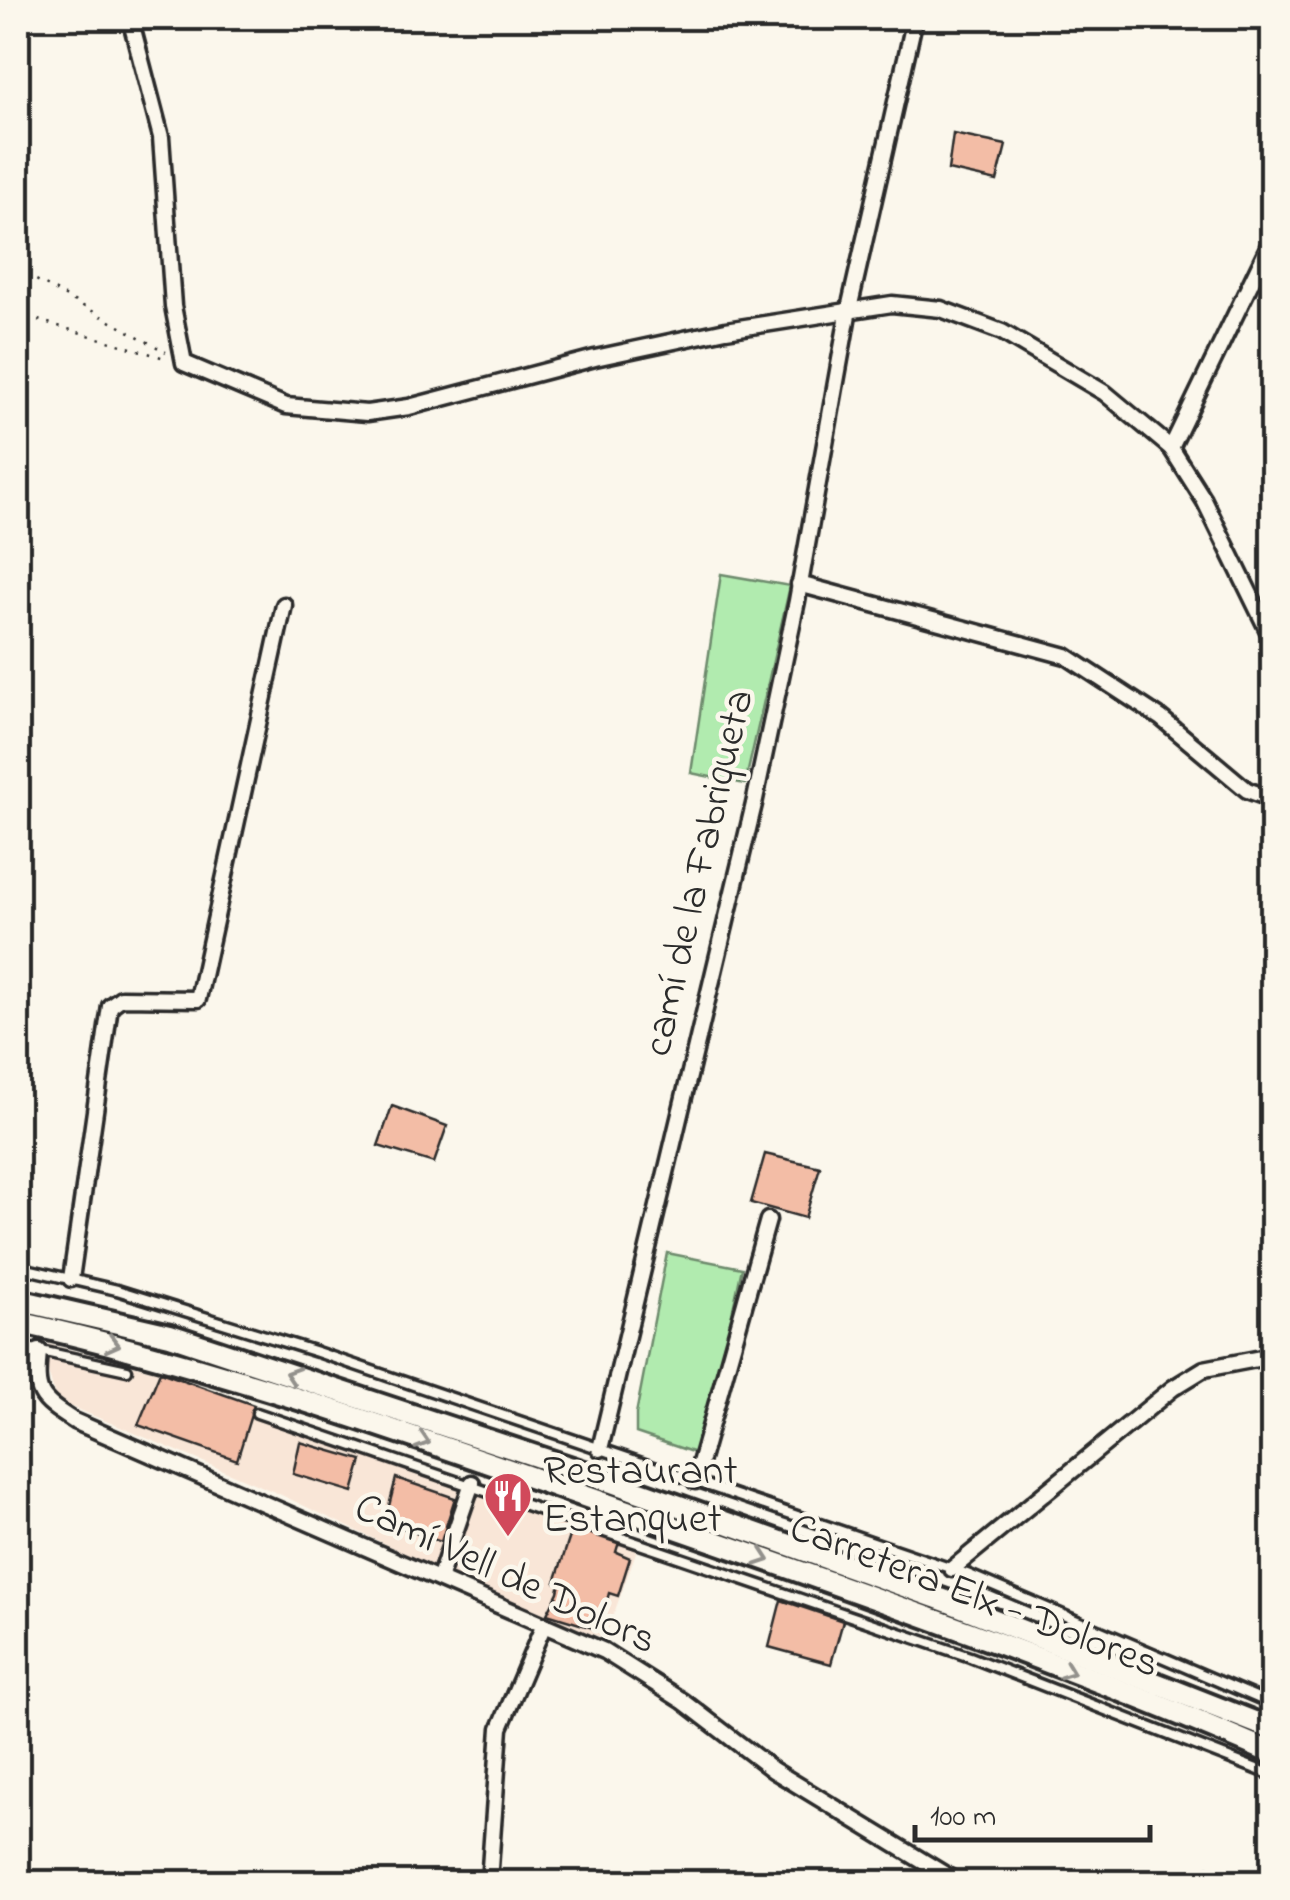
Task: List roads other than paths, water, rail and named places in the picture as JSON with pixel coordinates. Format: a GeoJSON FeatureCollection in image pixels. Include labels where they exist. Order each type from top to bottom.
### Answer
{"type":"FeatureCollection","features":[{"type":"Feature","properties":{"kind":"main road","name":"Carretera Elx - Dolores"},"geometry":{"type":"LineString","coordinates":[[18,1300],[170,1335],[568,1466],[949,1602],[1272,1728]]}},
{"type":"Feature","properties":{"kind":"main road","name":"Carretera Elx - Dolores"},"geometry":{"type":"LineString","coordinates":[[18,1322],[160,1356],[462,1454],[856,1592],[1272,1753]]}},
{"type":"Feature","properties":{"kind":"street"},"geometry":{"type":"LineString","coordinates":[[130,18],[161,137],[174,306],[184,363],[286,406],[367,413],[409,407],[652,346],[849,309],[892,304],[941,309],[1002,332],[1106,392],[1171,448],[1204,500],[1272,639]]}},
{"type":"Feature","properties":{"kind":"street","name":"camí de la Fabriqueta"},"geometry":{"type":"LineString","coordinates":[[600,1448],[754,804],[800,584],[849,309],[915,18]]}},
{"type":"Feature","properties":{"kind":"street"},"geometry":{"type":"LineString","coordinates":[[1171,448],[1272,239]]}},
{"type":"Feature","properties":{"kind":"street"},"geometry":{"type":"LineString","coordinates":[[800,584],[1066,656],[1160,718],[1247,790],[1272,800]]}},
{"type":"Feature","properties":{"kind":"street"},"geometry":{"type":"LineString","coordinates":[[71,1280],[110,1006],[121,998],[198,998],[284,605]]}},
{"type":"Feature","properties":{"kind":"street"},"geometry":{"type":"LineString","coordinates":[[695,1482],[768,1220]]}},
{"type":"Feature","properties":{"kind":"street","name":"Camí Vell de Dolors"},"geometry":{"type":"LineString","coordinates":[[39,1351],[36,1384],[46,1403],[74,1422],[604,1650],[683,1701],[773,1770],[957,1882]]}},
{"type":"Feature","properties":{"kind":"street"},"geometry":{"type":"LineString","coordinates":[[952,1570],[1173,1388],[1204,1370],[1272,1356]]}},
{"type":"Feature","properties":{"kind":"street"},"geometry":{"type":"LineString","coordinates":[[438,1579],[472,1482]]}},
{"type":"Feature","properties":{"kind":"street"},"geometry":{"type":"LineString","coordinates":[[489,1882],[500,1728],[543,1627]]}},
{"type":"Feature","properties":{"kind":"lane"},"geometry":{"type":"LineString","coordinates":[[18,1268],[317,1352],[952,1570],[1272,1704]]}},
{"type":"Feature","properties":{"kind":"lane"},"geometry":{"type":"LineString","coordinates":[[18,1346],[127,1370]]}},
{"type":"Feature","properties":{"kind":"lane"},"geometry":{"type":"LineString","coordinates":[[257,1413],[472,1482],[970,1657],[1272,1775]]}},
{"type":"Feature","properties":{"kind":"water"},"geometry":{"type":"Polygon","coordinates":[[[1208,1867],[1244,1871],[1241,1882],[1205,1882],[1208,1867]]]}},
{"type":"Feature","properties":{"kind":"place","name":"Restaurant Estanquet"},"geometry":{"type":"Point","coordinates":[508,1538]}}]}
